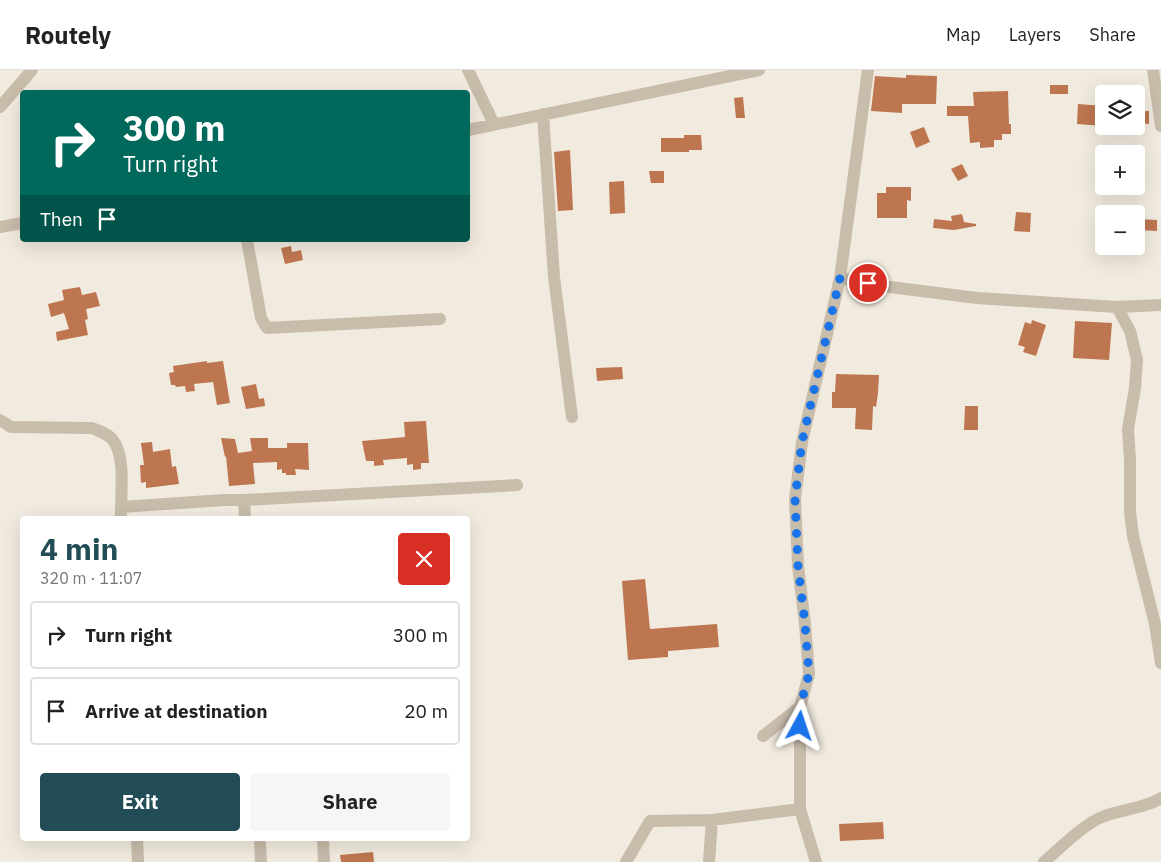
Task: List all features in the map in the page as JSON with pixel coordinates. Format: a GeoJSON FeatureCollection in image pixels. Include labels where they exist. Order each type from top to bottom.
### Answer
{"type":"FeatureCollection","features":[{"type":"Feature","properties":{"kind":"street"},"geometry":{"type":"LineString","coordinates":[[468,70],[494,124]]}},
{"type":"Feature","properties":{"kind":"street"},"geometry":{"type":"LineString","coordinates":[[470,130],[758,70]]}},
{"type":"Feature","properties":{"kind":"street"},"geometry":{"type":"LineString","coordinates":[[816,862],[800,809],[800,707],[809,674],[798,566],[795,499],[802,442],[840,278],[868,70]]}},
{"type":"Feature","properties":{"kind":"street"},"geometry":{"type":"LineString","coordinates":[[1153,70],[1161,126]]}},
{"type":"Feature","properties":{"kind":"street"},"geometry":{"type":"LineString","coordinates":[[0,108],[27,72]]}},
{"type":"Feature","properties":{"kind":"street"},"geometry":{"type":"LineString","coordinates":[[543,114],[554,276],[572,417]]}},
{"type":"Feature","properties":{"kind":"street"},"geometry":{"type":"LineString","coordinates":[[0,227],[20,223]]}},
{"type":"Feature","properties":{"kind":"street"},"geometry":{"type":"LineString","coordinates":[[247,242],[261,318],[267,328],[440,319]]}},
{"type":"Feature","properties":{"kind":"street"},"geometry":{"type":"LineString","coordinates":[[840,278],[882,286],[977,298],[1117,307],[1161,305]]}},
{"type":"Feature","properties":{"kind":"street"},"geometry":{"type":"LineString","coordinates":[[1117,307],[1130,331],[1137,360],[1135,388],[1128,428],[1130,512],[1133,536],[1155,624],[1161,663]]}},
{"type":"Feature","properties":{"kind":"street"},"geometry":{"type":"LineString","coordinates":[[0,420],[11,427],[92,428],[104,432],[113,441],[118,451],[121,467],[121,513],[244,500],[517,485]]}},
{"type":"Feature","properties":{"kind":"street"},"geometry":{"type":"LineString","coordinates":[[244,500],[245,516]]}},
{"type":"Feature","properties":{"kind":"street"},"geometry":{"type":"LineString","coordinates":[[764,736],[800,707]]}},
{"type":"Feature","properties":{"kind":"street"},"geometry":{"type":"LineString","coordinates":[[1044,862],[1100,817],[1136,809],[1161,798]]}},
{"type":"Feature","properties":{"kind":"street"},"geometry":{"type":"LineString","coordinates":[[626,862],[650,821],[712,820],[800,809]]}},
{"type":"Feature","properties":{"kind":"street"},"geometry":{"type":"LineString","coordinates":[[709,862],[712,820]]}},
{"type":"Feature","properties":{"kind":"street"},"geometry":{"type":"LineString","coordinates":[[137,841],[138,862]]}},
{"type":"Feature","properties":{"kind":"street"},"geometry":{"type":"LineString","coordinates":[[323,841],[324,862]]}},
{"type":"Feature","properties":{"kind":"street"},"geometry":{"type":"LineString","coordinates":[[260,843],[261,862]]}},
{"type":"Feature","properties":{"kind":"building"},"geometry":{"type":"Polygon","coordinates":[[[906,75],[937,76],[936,104],[902,104],[902,113],[871,111],[875,76],[906,78],[906,75]]]}},
{"type":"Feature","properties":{"kind":"building"},"geometry":{"type":"Polygon","coordinates":[[[1050,85],[1068,85],[1068,94],[1050,94],[1050,85]]]}},
{"type":"Feature","properties":{"kind":"building"},"geometry":{"type":"Polygon","coordinates":[[[1008,91],[1011,134],[1002,134],[1002,140],[994,140],[994,147],[980,148],[980,142],[970,143],[968,116],[947,116],[947,106],[974,106],[973,92],[1008,91]]]}},
{"type":"Feature","properties":{"kind":"building"},"geometry":{"type":"Polygon","coordinates":[[[743,97],[745,118],[736,118],[734,98],[743,97]]]}},
{"type":"Feature","properties":{"kind":"building"},"geometry":{"type":"Polygon","coordinates":[[[1078,104],[1095,105],[1095,125],[1077,124],[1078,104]]]}},
{"type":"Feature","properties":{"kind":"building"},"geometry":{"type":"Polygon","coordinates":[[[1145,111],[1149,111],[1149,124],[1145,124],[1145,111]]]}},
{"type":"Feature","properties":{"kind":"building"},"geometry":{"type":"Polygon","coordinates":[[[924,127],[930,142],[916,148],[910,132],[924,127]]]}},
{"type":"Feature","properties":{"kind":"building"},"geometry":{"type":"Polygon","coordinates":[[[684,135],[701,135],[702,150],[661,152],[661,138],[684,138],[684,135]]]}},
{"type":"Feature","properties":{"kind":"building"},"geometry":{"type":"Polygon","coordinates":[[[570,150],[573,210],[558,211],[554,152],[570,150]]]}},
{"type":"Feature","properties":{"kind":"building"},"geometry":{"type":"Polygon","coordinates":[[[962,164],[968,176],[958,181],[951,169],[962,164]]]}},
{"type":"Feature","properties":{"kind":"building"},"geometry":{"type":"Polygon","coordinates":[[[649,171],[664,171],[664,183],[651,183],[649,171]]]}},
{"type":"Feature","properties":{"kind":"building"},"geometry":{"type":"Polygon","coordinates":[[[624,181],[625,213],[610,214],[609,182],[624,181]]]}},
{"type":"Feature","properties":{"kind":"building"},"geometry":{"type":"Polygon","coordinates":[[[886,187],[911,187],[911,201],[907,200],[907,218],[877,218],[877,193],[886,193],[886,187]]]}},
{"type":"Feature","properties":{"kind":"building"},"geometry":{"type":"Polygon","coordinates":[[[1016,212],[1031,213],[1030,232],[1014,231],[1016,212]]]}},
{"type":"Feature","properties":{"kind":"building"},"geometry":{"type":"Polygon","coordinates":[[[962,214],[964,222],[976,224],[976,226],[954,230],[933,228],[934,219],[952,221],[951,216],[962,214]]]}},
{"type":"Feature","properties":{"kind":"building"},"geometry":{"type":"Polygon","coordinates":[[[1145,219],[1157,220],[1157,231],[1145,230],[1145,219]]]}},
{"type":"Feature","properties":{"kind":"building"},"geometry":{"type":"Polygon","coordinates":[[[291,246],[292,252],[301,250],[303,260],[285,264],[281,248],[291,246]]]}},
{"type":"Feature","properties":{"kind":"building"},"geometry":{"type":"Polygon","coordinates":[[[80,287],[82,295],[96,292],[100,306],[86,309],[88,319],[85,320],[88,335],[57,341],[56,332],[69,329],[64,313],[51,317],[48,304],[64,300],[62,290],[80,287]]]}},
{"type":"Feature","properties":{"kind":"building"},"geometry":{"type":"Polygon","coordinates":[[[1032,320],[1046,325],[1036,356],[1023,352],[1025,347],[1018,345],[1025,322],[1031,324],[1032,320]]]}},
{"type":"Feature","properties":{"kind":"building"},"geometry":{"type":"Polygon","coordinates":[[[1075,321],[1112,323],[1109,360],[1073,358],[1075,321]]]}},
{"type":"Feature","properties":{"kind":"building"},"geometry":{"type":"Polygon","coordinates":[[[207,361],[207,363],[223,361],[230,403],[217,405],[213,382],[194,384],[195,391],[186,392],[185,386],[176,387],[171,385],[169,373],[174,372],[173,366],[207,361]]]}},
{"type":"Feature","properties":{"kind":"building"},"geometry":{"type":"Polygon","coordinates":[[[622,367],[623,379],[597,381],[596,368],[622,367]]]}},
{"type":"Feature","properties":{"kind":"building"},"geometry":{"type":"Polygon","coordinates":[[[836,374],[879,375],[876,407],[873,406],[872,430],[855,429],[856,408],[832,408],[832,392],[835,392],[836,374]]]}},
{"type":"Feature","properties":{"kind":"building"},"geometry":{"type":"Polygon","coordinates":[[[256,384],[259,399],[264,398],[265,406],[246,409],[241,387],[256,384]]]}},
{"type":"Feature","properties":{"kind":"building"},"geometry":{"type":"Polygon","coordinates":[[[965,406],[978,406],[978,430],[964,430],[965,406]]]}},
{"type":"Feature","properties":{"kind":"building"},"geometry":{"type":"Polygon","coordinates":[[[426,421],[429,463],[421,463],[421,469],[413,470],[413,464],[407,465],[407,458],[383,460],[384,465],[374,466],[374,461],[366,461],[362,441],[405,437],[404,422],[426,421]]]}},
{"type":"Feature","properties":{"kind":"building"},"geometry":{"type":"Polygon","coordinates":[[[221,438],[235,439],[238,453],[252,451],[250,438],[268,438],[268,448],[287,448],[287,443],[308,443],[309,470],[295,469],[296,475],[286,475],[286,473],[282,473],[282,469],[277,470],[277,462],[253,463],[255,484],[229,486],[226,456],[221,438]]]}},
{"type":"Feature","properties":{"kind":"building"},"geometry":{"type":"Polygon","coordinates":[[[152,442],[153,452],[170,449],[172,467],[176,466],[179,484],[146,488],[146,482],[141,483],[140,465],[144,465],[141,443],[152,442]]]}},
{"type":"Feature","properties":{"kind":"building"},"geometry":{"type":"Polygon","coordinates":[[[645,579],[650,629],[717,624],[719,647],[668,651],[668,657],[628,660],[622,581],[645,579]]]}},
{"type":"Feature","properties":{"kind":"building"},"geometry":{"type":"Polygon","coordinates":[[[883,822],[884,839],[840,841],[839,824],[883,822]]]}},
{"type":"Feature","properties":{"kind":"building"},"geometry":{"type":"Polygon","coordinates":[[[373,852],[374,862],[341,862],[340,855],[373,852]]]}},
{"type":"Feature","properties":{"kind":"route"},"geometry":{"type":"LineString","coordinates":[[800,726],[800,707],[809,674],[798,566],[795,499],[802,442],[840,278],[868,283]]}}]}
